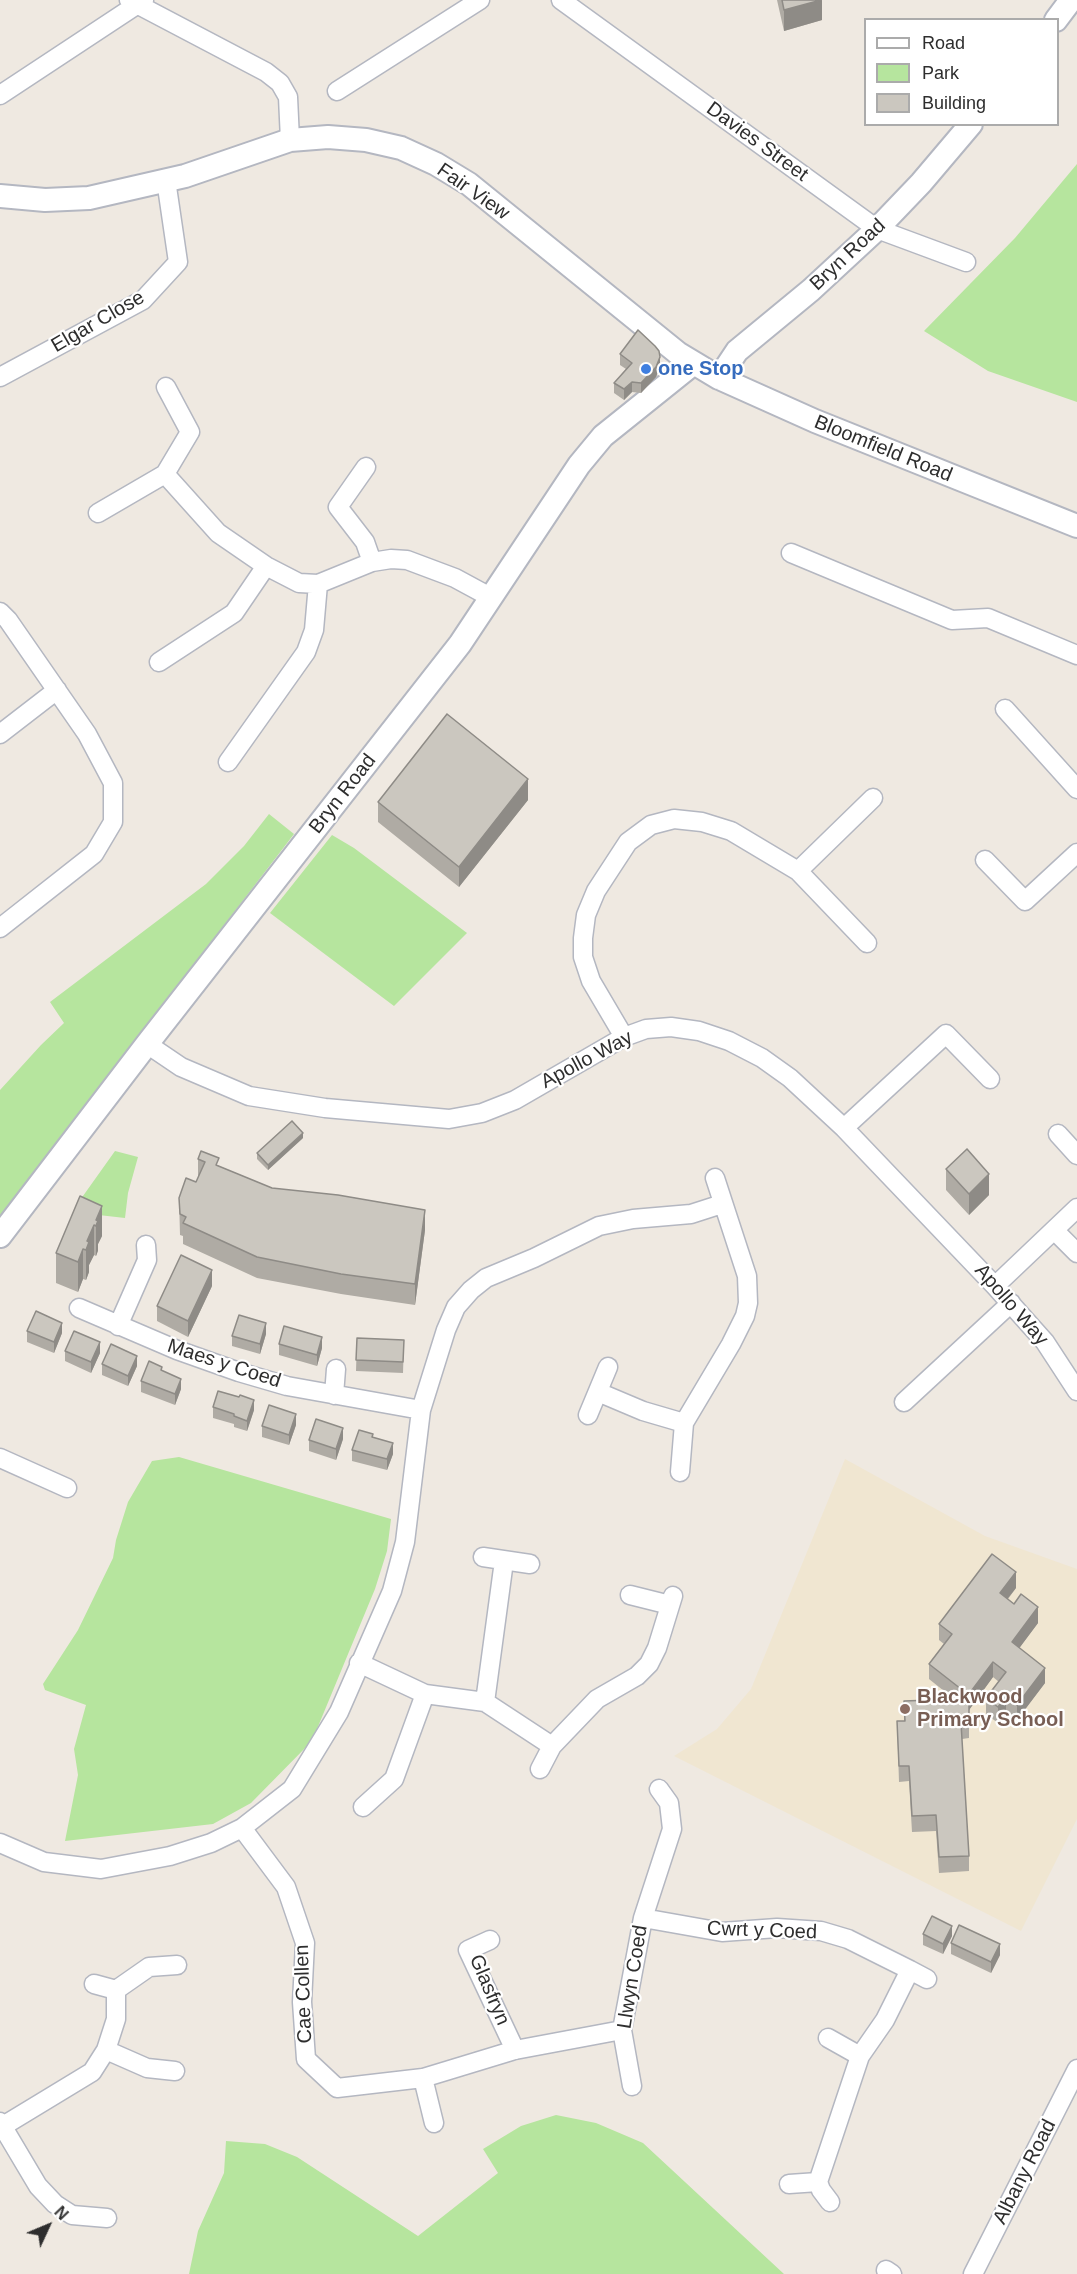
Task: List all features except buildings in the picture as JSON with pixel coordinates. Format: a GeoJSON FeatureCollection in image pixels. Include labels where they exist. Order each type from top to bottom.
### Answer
{"type":"FeatureCollection","features":[{"type":"Feature","properties":{"kind":"street"},"geometry":{"type":"LineString","coordinates":[[337,91],[480,0]]}},
{"type":"Feature","properties":{"kind":"street","name":"Davies Street"},"geometry":{"type":"LineString","coordinates":[[561,0],[877,229],[966,262]]}},
{"type":"Feature","properties":{"kind":"street"},"geometry":{"type":"LineString","coordinates":[[1058,18],[1071,0]]}},
{"type":"Feature","properties":{"kind":"street"},"geometry":{"type":"LineString","coordinates":[[0,95],[137,1],[266,72],[280,83],[288,97],[290,140]]}},
{"type":"Feature","properties":{"kind":"street","name":"Bryn Road"},"geometry":{"type":"LineString","coordinates":[[719,378],[737,351],[811,290],[877,229],[921,183],[969,126]]}},
{"type":"Feature","properties":{"kind":"street","name":"Fair View"},"geometry":{"type":"LineString","coordinates":[[0,196],[45,200],[89,198],[185,176],[290,140],[328,137],[366,140],[400,148],[436,164],[469,183],[679,354],[694,363]]}},
{"type":"Feature","properties":{"kind":"street","name":"Elgar Close"},"geometry":{"type":"LineString","coordinates":[[0,377],[143,300],[178,262],[166,180]]}},
{"type":"Feature","properties":{"kind":"street","name":"Bryn Road"},"geometry":{"type":"LineString","coordinates":[[0,1236],[460,644],[579,465],[603,436],[694,363]]}},
{"type":"Feature","properties":{"kind":"street","name":"Bloomfield Road"},"geometry":{"type":"LineString","coordinates":[[694,363],[719,378],[815,422],[1077,526]]}},
{"type":"Feature","properties":{"kind":"street"},"geometry":{"type":"LineString","coordinates":[[98,513],[165,474],[190,432],[166,387]]}},
{"type":"Feature","properties":{"kind":"street"},"geometry":{"type":"LineString","coordinates":[[366,467],[338,507],[365,542],[372,562]]}},
{"type":"Feature","properties":{"kind":"street"},"geometry":{"type":"LineString","coordinates":[[165,474],[218,533],[266,566],[298,583],[318,584],[372,562],[391,559],[407,560],[455,578],[492,598]]}},
{"type":"Feature","properties":{"kind":"street"},"geometry":{"type":"LineString","coordinates":[[792,553],[952,620],[988,618],[1077,655]]}},
{"type":"Feature","properties":{"kind":"street"},"geometry":{"type":"LineString","coordinates":[[159,662],[234,613],[266,566]]}},
{"type":"Feature","properties":{"kind":"street"},"geometry":{"type":"LineString","coordinates":[[228,762],[306,652],[314,630],[318,584]]}},
{"type":"Feature","properties":{"kind":"street"},"geometry":{"type":"LineString","coordinates":[[0,612],[87,734],[113,783],[113,822],[94,854],[0,928]]}},
{"type":"Feature","properties":{"kind":"street"},"geometry":{"type":"LineString","coordinates":[[0,734],[57,690]]}},
{"type":"Feature","properties":{"kind":"street"},"geometry":{"type":"LineString","coordinates":[[1005,709],[1077,789]]}},
{"type":"Feature","properties":{"kind":"street"},"geometry":{"type":"LineString","coordinates":[[798,872],[873,798]]}},
{"type":"Feature","properties":{"kind":"street"},"geometry":{"type":"LineString","coordinates":[[624,1038],[591,981],[583,957],[583,938],[586,915],[596,891],[628,842],[651,825],[674,819],[702,822],[731,831],[798,872],[867,943]]}},
{"type":"Feature","properties":{"kind":"street"},"geometry":{"type":"LineString","coordinates":[[985,860],[1025,901],[1077,853]]}},
{"type":"Feature","properties":{"kind":"street","name":"Apollo Way"},"geometry":{"type":"LineString","coordinates":[[147,1044],[181,1066],[249,1096],[325,1108],[449,1119],[482,1113],[515,1100],[624,1038],[646,1029],[671,1027],[699,1031],[729,1041],[762,1058],[790,1078],[844,1128],[1011,1303],[1045,1342],[1077,1391]]}},
{"type":"Feature","properties":{"kind":"street"},"geometry":{"type":"LineString","coordinates":[[844,1128],[946,1034],[990,1079]]}},
{"type":"Feature","properties":{"kind":"street"},"geometry":{"type":"LineString","coordinates":[[1058,1134],[1077,1155]]}},
{"type":"Feature","properties":{"kind":"street"},"geometry":{"type":"LineString","coordinates":[[680,1472],[684,1423],[731,1344],[745,1316],[748,1303],[747,1276],[715,1178]]}},
{"type":"Feature","properties":{"kind":"street"},"geometry":{"type":"LineString","coordinates":[[0,1843],[45,1862],[101,1869],[170,1856],[211,1843],[242,1828],[292,1789],[339,1712],[392,1591],[405,1542],[421,1410],[446,1330],[456,1307],[486,1278],[534,1258],[599,1226],[633,1219],[691,1214],[722,1204]]}},
{"type":"Feature","properties":{"kind":"street"},"geometry":{"type":"LineString","coordinates":[[995,1286],[1077,1208]]}},
{"type":"Feature","properties":{"kind":"street"},"geometry":{"type":"LineString","coordinates":[[1054,1230],[1077,1253]]}},
{"type":"Feature","properties":{"kind":"street"},"geometry":{"type":"LineString","coordinates":[[118,1326],[147,1260],[146,1245]]}},
{"type":"Feature","properties":{"kind":"street"},"geometry":{"type":"LineString","coordinates":[[904,1402],[1011,1303]]}},
{"type":"Feature","properties":{"kind":"street","name":"Maes y Coed"},"geometry":{"type":"LineString","coordinates":[[79,1308],[177,1350],[239,1372],[287,1386],[421,1410]]}},
{"type":"Feature","properties":{"kind":"street"},"geometry":{"type":"LineString","coordinates":[[588,1415],[608,1367]]}},
{"type":"Feature","properties":{"kind":"street"},"geometry":{"type":"LineString","coordinates":[[334,1395],[336,1369]]}},
{"type":"Feature","properties":{"kind":"street"},"geometry":{"type":"LineString","coordinates":[[598,1392],[643,1411],[684,1423]]}},
{"type":"Feature","properties":{"kind":"street"},"geometry":{"type":"LineString","coordinates":[[0,1458],[67,1488]]}},
{"type":"Feature","properties":{"kind":"street"},"geometry":{"type":"LineString","coordinates":[[483,1557],[530,1564]]}},
{"type":"Feature","properties":{"kind":"street"},"geometry":{"type":"LineString","coordinates":[[485,1702],[504,1561]]}},
{"type":"Feature","properties":{"kind":"street"},"geometry":{"type":"LineString","coordinates":[[540,1769],[552,1746],[597,1699],[637,1676],[649,1664],[657,1648],[672,1600],[630,1595]]}},
{"type":"Feature","properties":{"kind":"street"},"geometry":{"type":"LineString","coordinates":[[359,1663],[425,1694],[485,1702],[552,1746]]}},
{"type":"Feature","properties":{"kind":"street"},"geometry":{"type":"LineString","coordinates":[[363,1807],[394,1779],[425,1694]]}},
{"type":"Feature","properties":{"kind":"street","name":"Llwyn Coed"},"geometry":{"type":"LineString","coordinates":[[632,2086],[622,2030],[642,1918],[660,1871],[672,1829],[669,1803],[659,1789]]}},
{"type":"Feature","properties":{"kind":"street","name":"Cae Collen"},"geometry":{"type":"LineString","coordinates":[[242,1828],[286,1887],[305,1943],[302,2002],[306,2059],[337,2088],[423,2078],[515,2050],[622,2030]]}},
{"type":"Feature","properties":{"kind":"street","name":"Cwrt y Coed"},"geometry":{"type":"LineString","coordinates":[[642,1918],[722,1932],[777,1928],[821,1931],[848,1939],[927,1979]]}},
{"type":"Feature","properties":{"kind":"street","name":"Glasfryn"},"geometry":{"type":"LineString","coordinates":[[490,1940],[468,1950],[515,2050]]}},
{"type":"Feature","properties":{"kind":"street"},"geometry":{"type":"LineString","coordinates":[[116,1990],[149,1967],[177,1965]]}},
{"type":"Feature","properties":{"kind":"street"},"geometry":{"type":"LineString","coordinates":[[830,2202],[818,2182],[860,2056],[885,2020],[910,1970]]}},
{"type":"Feature","properties":{"kind":"street"},"geometry":{"type":"LineString","coordinates":[[94,1984],[116,1990]]}},
{"type":"Feature","properties":{"kind":"street"},"geometry":{"type":"LineString","coordinates":[[107,2218],[72,2215],[55,2204],[38,2186],[1,2124],[92,2072],[106,2050],[117,2019],[116,1990]]}},
{"type":"Feature","properties":{"kind":"street"},"geometry":{"type":"LineString","coordinates":[[828,2038],[860,2056]]}},
{"type":"Feature","properties":{"kind":"street"},"geometry":{"type":"LineString","coordinates":[[106,2050],[147,2068],[175,2071]]}},
{"type":"Feature","properties":{"kind":"street","name":"Albany Road"},"geometry":{"type":"LineString","coordinates":[[973,2274],[1077,2069]]}},
{"type":"Feature","properties":{"kind":"street"},"geometry":{"type":"LineString","coordinates":[[423,2078],[434,2123]]}},
{"type":"Feature","properties":{"kind":"street"},"geometry":{"type":"LineString","coordinates":[[789,2184],[818,2182]]}},
{"type":"Feature","properties":{"kind":"shaded area","name":"Blackwood Primary School"},"geometry":{"type":"Polygon","coordinates":[[[845,1459],[985,1536],[1077,1569],[1077,1819],[1021,1931],[674,1756],[717,1729],[751,1689],[845,1459]]]}},
{"type":"Feature","properties":{"kind":"green space"},"geometry":{"type":"Polygon","coordinates":[[[1077,164],[1077,402],[988,371],[924,331],[1015,238],[1077,164]]]}},
{"type":"Feature","properties":{"kind":"green space"},"geometry":{"type":"Polygon","coordinates":[[[269,814],[294,834],[0,1217],[0,1090],[64,1023],[50,1002],[206,884],[244,846],[269,814]]]}},
{"type":"Feature","properties":{"kind":"green space"},"geometry":{"type":"Polygon","coordinates":[[[332,835],[354,848],[467,933],[394,1006],[270,913],[332,835]]]}},
{"type":"Feature","properties":{"kind":"green space"},"geometry":{"type":"Polygon","coordinates":[[[115,1151],[138,1157],[128,1193],[125,1218],[81,1213],[78,1203],[115,1151]]]}},
{"type":"Feature","properties":{"kind":"green space"},"geometry":{"type":"Polygon","coordinates":[[[179,1457],[391,1519],[387,1551],[375,1589],[312,1741],[251,1803],[213,1824],[65,1841],[78,1775],[74,1749],[86,1705],[45,1690],[43,1684],[78,1630],[113,1558],[128,1502],[152,1461],[179,1457]]]}},
{"type":"Feature","properties":{"kind":"green space"},"geometry":{"type":"Polygon","coordinates":[[[556,2115],[596,2123],[643,2143],[784,2274],[189,2274],[198,2231],[224,2173],[226,2141],[265,2144],[297,2157],[418,2236],[498,2173],[483,2149],[521,2126],[556,2115]]]}},
{"type":"Feature","properties":{"kind":"place","name":"one Stop"},"geometry":{"type":"Point","coordinates":[646,369]}},
{"type":"Feature","properties":{"kind":"place","name":"Blackwood Primary School"},"geometry":{"type":"Point","coordinates":[905,1709]}}]}
